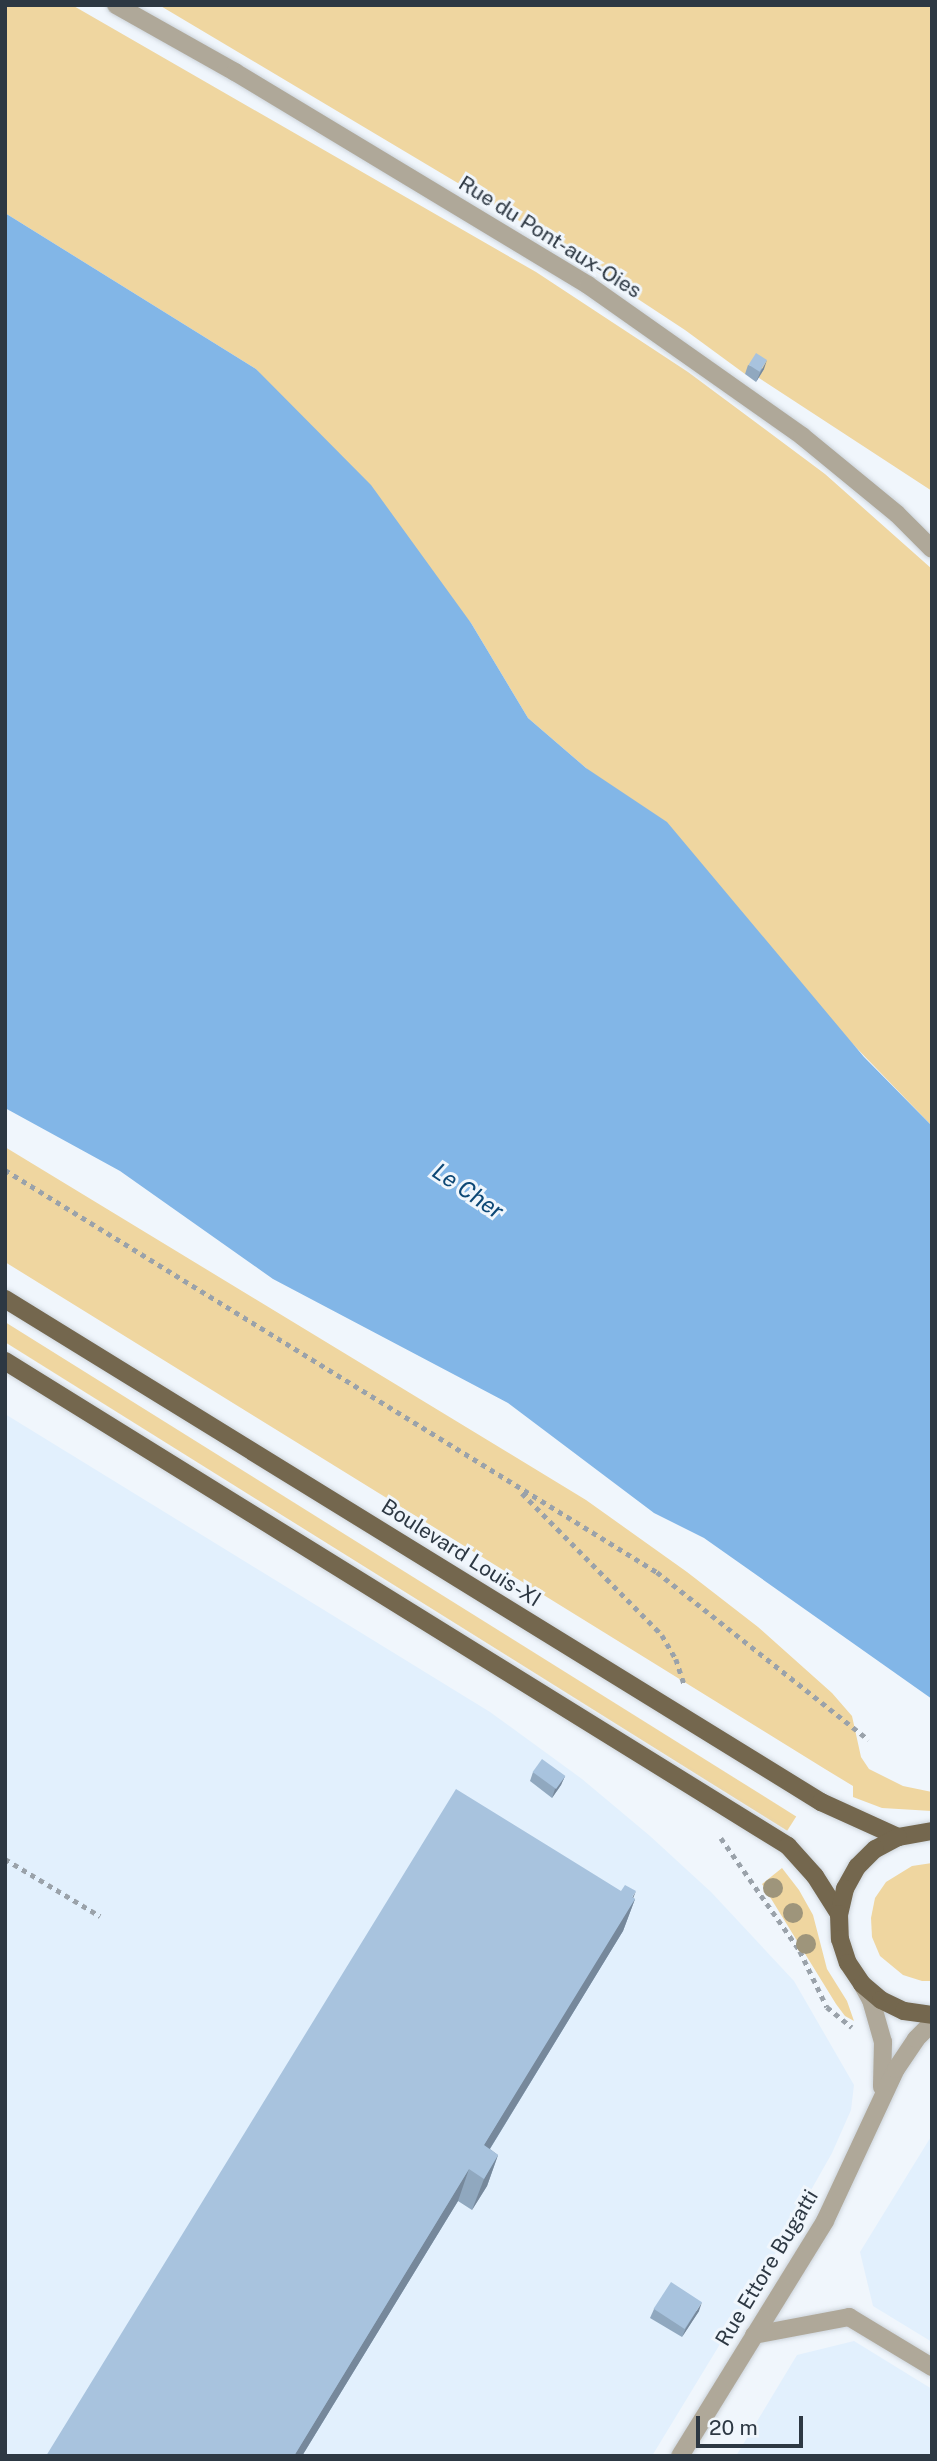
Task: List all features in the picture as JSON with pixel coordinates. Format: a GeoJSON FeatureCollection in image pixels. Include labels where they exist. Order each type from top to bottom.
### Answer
{"type":"FeatureCollection","features":[{"type":"Feature","properties":{"kind":"main road","name":"Boulevard Louis-XI"},"geometry":{"type":"LineString","coordinates":[[5,1299],[840,1813],[898,1837]]}},
{"type":"Feature","properties":{"kind":"main road"},"geometry":{"type":"LineString","coordinates":[[5,1361],[788,1846],[815,1876],[839,1914]]}},
{"type":"Feature","properties":{"kind":"main road"},"geometry":{"type":"LineString","coordinates":[[932,1832],[898,1837],[875,1849],[857,1867],[845,1889],[839,1914],[840,1939],[848,1963],[862,1984],[881,2000],[904,2011],[932,2015]]}},
{"type":"Feature","properties":{"kind":"street","name":"Rue du Pont-aux-Oies"},"geometry":{"type":"LineString","coordinates":[[117,5],[246,79],[588,285],[802,436],[887,506],[932,549]]}},
{"type":"Feature","properties":{"kind":"street","name":"Rue Ettore Bugatti"},"geometry":{"type":"LineString","coordinates":[[862,1984],[871,2000],[883,2042],[881,2098]]}},
{"type":"Feature","properties":{"kind":"street","name":"Rue Ettore Bugatti"},"geometry":{"type":"LineString","coordinates":[[680,2456],[825,2221],[873,2122],[881,2098],[906,2053],[932,2023]]}},
{"type":"Feature","properties":{"kind":"street"},"geometry":{"type":"LineString","coordinates":[[754,2335],[849,2317],[932,2367]]}},
{"type":"Feature","properties":{"kind":"path"},"geometry":{"type":"LineString","coordinates":[[5,1170],[657,1572],[869,1740]]}},
{"type":"Feature","properties":{"kind":"path"},"geometry":{"type":"LineString","coordinates":[[514,1486],[662,1635],[683,1676],[688,1720]]}},
{"type":"Feature","properties":{"kind":"path"},"geometry":{"type":"LineString","coordinates":[[719,1802],[721,1839],[794,1941],[827,2007],[848,2026],[883,2042]]}},
{"type":"Feature","properties":{"kind":"path"},"geometry":{"type":"LineString","coordinates":[[5,1859],[100,1916]]}},
{"type":"Feature","properties":{"kind":"shaded area"},"geometry":{"type":"Polygon","coordinates":[[[5,5],[72,5],[536,272],[688,372],[825,474],[932,569],[932,1126],[586,768],[528,718],[471,623],[256,369],[5,213],[5,5]]]}},
{"type":"Feature","properties":{"kind":"shaded area"},"geometry":{"type":"Polygon","coordinates":[[[159,5],[932,5],[932,491],[759,378],[752,362],[745,374],[685,330],[498,207],[159,5]]]}},
{"type":"Feature","properties":{"kind":"shaded area"},"geometry":{"type":"Polygon","coordinates":[[[5,1147],[586,1500],[687,1572],[758,1627],[832,1693],[852,1716],[861,1757],[869,1769],[903,1786],[932,1792],[932,1811],[882,1808],[853,1797],[853,1786],[5,1262],[5,1147]]]}},
{"type":"Feature","properties":{"kind":"shaded area"},"geometry":{"type":"Polygon","coordinates":[[[5,1322],[796,1816],[787,1831],[5,1342],[5,1322]]]}},
{"type":"Feature","properties":{"kind":"shaded area"},"geometry":{"type":"Polygon","coordinates":[[[5,1414],[490,1712],[582,1779],[650,1836],[711,1892],[794,1981],[854,2085],[851,2110],[832,2153],[776,2252],[652,2456],[5,2456],[5,1414]]]}},
{"type":"Feature","properties":{"kind":"shaded area"},"geometry":{"type":"Polygon","coordinates":[[[932,1863],[932,1981],[922,1981],[903,1975],[880,1956],[872,1937],[871,1918],[875,1898],[886,1882],[912,1866],[932,1863]]]}},
{"type":"Feature","properties":{"kind":"shaded area"},"geometry":{"type":"Polygon","coordinates":[[[782,1868],[813,1915],[827,1969],[847,2001],[854,2021],[845,2016],[836,2004],[762,1884],[782,1868]]]}},
{"type":"Feature","properties":{"kind":"shaded area"},"geometry":{"type":"Polygon","coordinates":[[[932,2135],[932,2342],[873,2306],[860,2252],[932,2135]]]}},
{"type":"Feature","properties":{"kind":"shaded area"},"geometry":{"type":"Polygon","coordinates":[[[854,2341],[932,2389],[932,2456],[736,2456],[797,2355],[854,2341]]]}},
{"type":"Feature","properties":{"kind":"water","name":"Le Cher"},"geometry":{"type":"Polygon","coordinates":[[[5,213],[256,369],[371,485],[471,623],[528,718],[586,768],[667,822],[864,1057],[932,1126],[932,1699],[704,1538],[654,1513],[508,1403],[273,1279],[120,1171],[5,1108],[5,213]]]}},
{"type":"Feature","properties":{"kind":"building"},"geometry":{"type":"Polygon","coordinates":[[[756,353],[767,360],[760,372],[749,365],[756,353]]]}},
{"type":"Feature","properties":{"kind":"building"},"geometry":{"type":"Polygon","coordinates":[[[542,1759],[565,1776],[556,1789],[533,1772],[542,1759]]]}},
{"type":"Feature","properties":{"kind":"building"},"geometry":{"type":"Polygon","coordinates":[[[456,1789],[621,1891],[625,1885],[636,1891],[632,1897],[635,1899],[484,2145],[498,2155],[484,2179],[469,2169],[294,2456],[46,2456],[456,1789]]]}},
{"type":"Feature","properties":{"kind":"building"},"geometry":{"type":"Polygon","coordinates":[[[671,2282],[702,2302],[685,2329],[654,2309],[671,2282]]]}}]}
